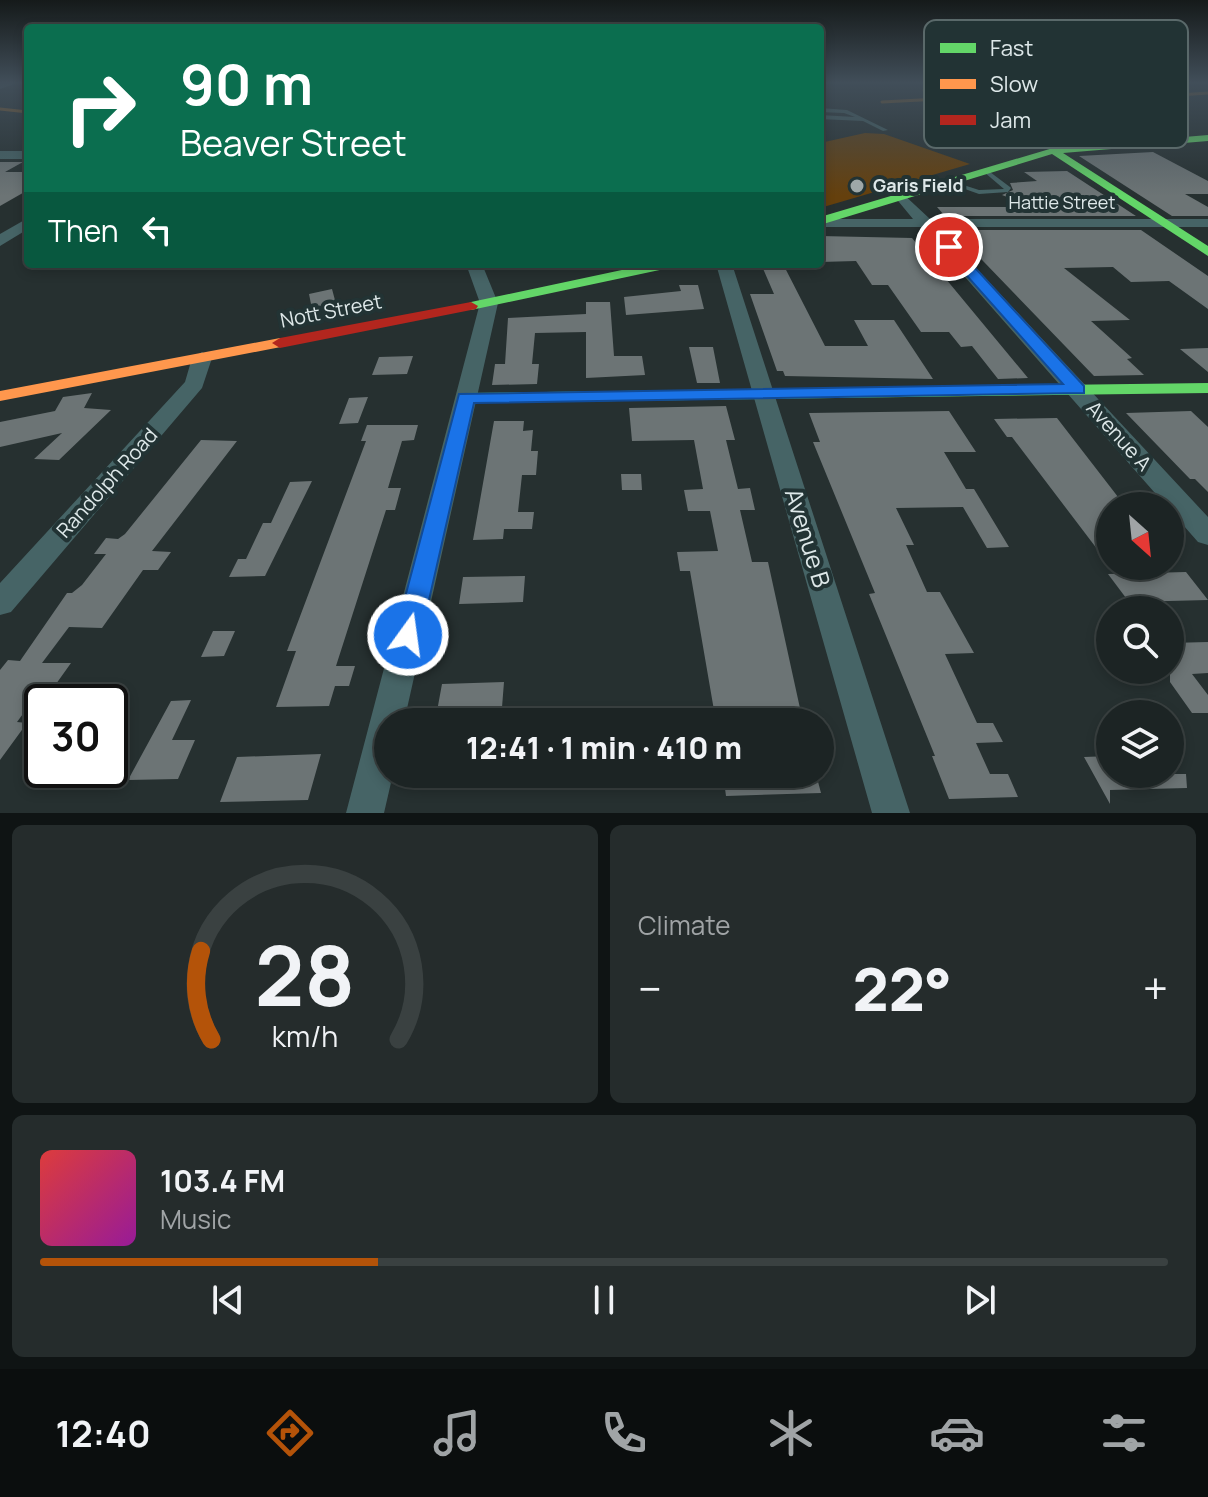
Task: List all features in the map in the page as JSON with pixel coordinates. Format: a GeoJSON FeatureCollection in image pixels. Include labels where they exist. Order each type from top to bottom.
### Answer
{"type":"FeatureCollection","features":[{"type":"Feature","properties":{"kind":"main road"},"geometry":{"type":"LineString","coordinates":[[1188,140],[1208,138]]}},
{"type":"Feature","properties":{"kind":"main road"},"geometry":{"type":"LineString","coordinates":[[824,221],[1053,151],[1089,148]]}},
{"type":"Feature","properties":{"kind":"main road"},"geometry":{"type":"LineString","coordinates":[[1053,151],[1208,252]]}},
{"type":"Feature","properties":{"kind":"main road","name":"Nott Street"},"geometry":{"type":"LineString","coordinates":[[0,396],[489,303],[651,268]]}},
{"type":"Feature","properties":{"kind":"main road"},"geometry":{"type":"LineString","coordinates":[[466,398],[1208,388]]}},
{"type":"Feature","properties":{"kind":"street"},"geometry":{"type":"LineString","coordinates":[[0,155],[24,155]]}},
{"type":"Feature","properties":{"kind":"street","name":"Avenue A"},"geometry":{"type":"LineString","coordinates":[[901,196],[1208,535]]}},
{"type":"Feature","properties":{"kind":"street","name":"Hattie Street"},"geometry":{"type":"LineString","coordinates":[[824,222],[1208,223]]}},
{"type":"Feature","properties":{"kind":"street"},"geometry":{"type":"LineString","coordinates":[[0,242],[24,225]]}},
{"type":"Feature","properties":{"kind":"street"},"geometry":{"type":"LineString","coordinates":[[0,242],[24,240]]}},
{"type":"Feature","properties":{"kind":"street"},"geometry":{"type":"LineString","coordinates":[[365,813],[489,303],[476,268]]}},
{"type":"Feature","properties":{"kind":"street","name":"Avenue B"},"geometry":{"type":"LineString","coordinates":[[725,268],[891,813]]}},
{"type":"Feature","properties":{"kind":"street","name":"Randolph Road"},"geometry":{"type":"LineString","coordinates":[[0,603],[195,384],[202,358]]}},
{"type":"Feature","properties":{"kind":"lane"},"geometry":{"type":"LineString","coordinates":[[866,120],[885,130]]}},
{"type":"Feature","properties":{"kind":"lane"},"geometry":{"type":"LineString","coordinates":[[948,182],[979,192],[1006,191],[1008,188],[986,171]]}},
{"type":"Feature","properties":{"kind":"shaded area","name":"Garis Field"},"geometry":{"type":"Polygon","coordinates":[[[865,133],[884,134],[970,164],[824,207],[824,142],[865,133]]]}},
{"type":"Feature","properties":{"kind":"building"},"geometry":{"type":"Polygon","coordinates":[[[1153,152],[1208,181],[1208,194],[1185,194],[1208,207],[1208,216],[1172,216],[1079,156],[1153,152]]]}},
{"type":"Feature","properties":{"kind":"building"},"geometry":{"type":"Polygon","coordinates":[[[0,162],[23,162],[5,172],[24,172],[24,192],[0,206],[0,162]]]}},
{"type":"Feature","properties":{"kind":"building"},"geometry":{"type":"Polygon","coordinates":[[[1067,171],[1136,216],[945,216],[937,207],[1033,207],[1002,195],[1013,190],[1010,183],[1037,181],[1024,172],[1067,171]]]}},
{"type":"Feature","properties":{"kind":"building"},"geometry":{"type":"Polygon","coordinates":[[[959,230],[1141,230],[1208,276],[1208,309],[1169,281],[1131,282],[1113,267],[1064,268],[1130,320],[1091,321],[1132,358],[1127,359],[1144,375],[1094,376],[956,233],[962,233],[959,230]]]}},
{"type":"Feature","properties":{"kind":"building"},"geometry":{"type":"Polygon","coordinates":[[[824,236],[912,238],[1028,378],[998,379],[972,346],[961,347],[949,332],[921,332],[888,285],[872,285],[856,261],[824,262],[824,236]]]}},
{"type":"Feature","properties":{"kind":"building"},"geometry":{"type":"Polygon","coordinates":[[[763,268],[785,268],[825,346],[868,346],[854,320],[894,320],[933,379],[785,376],[783,371],[777,371],[750,294],[774,294],[763,268]]]}},
{"type":"Feature","properties":{"kind":"building"},"geometry":{"type":"Polygon","coordinates":[[[679,285],[698,285],[704,309],[626,315],[624,297],[681,291],[679,285]]]}},
{"type":"Feature","properties":{"kind":"building"},"geometry":{"type":"Polygon","coordinates":[[[332,289],[336,304],[312,309],[309,294],[332,289]]]}},
{"type":"Feature","properties":{"kind":"building"},"geometry":{"type":"Polygon","coordinates":[[[586,302],[610,302],[614,356],[642,356],[645,375],[586,378],[586,332],[535,333],[532,364],[539,364],[537,384],[492,385],[495,364],[505,364],[508,318],[586,314],[586,302]]]}},
{"type":"Feature","properties":{"kind":"building"},"geometry":{"type":"Polygon","coordinates":[[[689,347],[713,347],[720,383],[697,383],[689,347]]]}},
{"type":"Feature","properties":{"kind":"building"},"geometry":{"type":"Polygon","coordinates":[[[1208,348],[1208,372],[1180,349],[1208,348]]]}},
{"type":"Feature","properties":{"kind":"building"},"geometry":{"type":"Polygon","coordinates":[[[413,356],[407,374],[372,375],[379,357],[413,356]]]}},
{"type":"Feature","properties":{"kind":"building"},"geometry":{"type":"Polygon","coordinates":[[[92,393],[84,408],[111,410],[59,460],[34,459],[62,433],[0,447],[0,422],[55,411],[63,397],[92,393]]]}},
{"type":"Feature","properties":{"kind":"building"},"geometry":{"type":"Polygon","coordinates":[[[368,397],[358,423],[339,424],[349,398],[368,397]]]}},
{"type":"Feature","properties":{"kind":"building"},"geometry":{"type":"Polygon","coordinates":[[[726,406],[735,440],[726,440],[738,489],[750,488],[755,510],[740,510],[752,562],[768,562],[800,708],[714,708],[690,571],[680,571],[677,552],[718,551],[710,511],[688,511],[684,490],[703,489],[694,440],[632,441],[629,408],[726,406]]]}},
{"type":"Feature","properties":{"kind":"building"},"geometry":{"type":"Polygon","coordinates":[[[949,411],[976,452],[944,452],[966,489],[974,489],[1009,547],[987,548],[963,507],[896,508],[914,545],[906,545],[927,592],[940,592],[974,653],[945,654],[977,723],[993,723],[1003,742],[976,743],[990,774],[1008,774],[1018,797],[949,799],[932,756],[935,756],[869,594],[875,593],[813,442],[820,442],[809,413],[949,411]]]}},
{"type":"Feature","properties":{"kind":"building"},"geometry":{"type":"Polygon","coordinates":[[[1191,411],[1208,427],[1208,492],[1195,479],[1190,479],[1126,413],[1191,411]]]}},
{"type":"Feature","properties":{"kind":"building"},"geometry":{"type":"Polygon","coordinates":[[[1057,418],[1114,492],[1096,492],[1096,548],[1012,437],[1007,437],[994,419],[1057,418]]]}},
{"type":"Feature","properties":{"kind":"building"},"geometry":{"type":"Polygon","coordinates":[[[494,421],[524,421],[523,431],[533,430],[531,451],[538,451],[536,475],[522,475],[518,512],[534,512],[532,529],[504,529],[503,539],[473,540],[494,421]]]}},
{"type":"Feature","properties":{"kind":"building"},"geometry":{"type":"Polygon","coordinates":[[[367,425],[418,425],[414,440],[402,441],[388,488],[401,488],[395,510],[386,510],[336,666],[355,666],[349,686],[335,686],[329,706],[276,707],[296,651],[287,651],[366,441],[361,441],[367,425]]]}},
{"type":"Feature","properties":{"kind":"building"},"geometry":{"type":"Polygon","coordinates":[[[201,440],[237,441],[152,551],[171,552],[158,570],[143,570],[102,628],[69,627],[42,663],[71,663],[56,684],[24,684],[24,712],[17,722],[24,723],[24,727],[0,760],[0,670],[8,660],[20,661],[67,593],[82,585],[106,554],[94,554],[106,538],[118,539],[201,440]]]}},
{"type":"Feature","properties":{"kind":"building"},"geometry":{"type":"Polygon","coordinates":[[[621,474],[641,474],[642,490],[622,490],[621,474]]]}},
{"type":"Feature","properties":{"kind":"building"},"geometry":{"type":"Polygon","coordinates":[[[312,481],[265,576],[229,577],[238,559],[246,559],[263,523],[271,523],[290,482],[312,481]]]}},
{"type":"Feature","properties":{"kind":"building"},"geometry":{"type":"Polygon","coordinates":[[[1184,572],[1208,600],[1184,601],[1184,596],[1124,596],[1112,580],[1184,580],[1184,572]]]}},
{"type":"Feature","properties":{"kind":"building"},"geometry":{"type":"Polygon","coordinates":[[[525,576],[523,602],[459,604],[463,577],[525,576]]]}},
{"type":"Feature","properties":{"kind":"building"},"geometry":{"type":"Polygon","coordinates":[[[213,631],[235,631],[224,656],[201,657],[213,631]]]}},
{"type":"Feature","properties":{"kind":"building"},"geometry":{"type":"Polygon","coordinates":[[[1208,642],[1208,673],[1192,674],[1208,695],[1208,713],[1192,713],[1171,684],[1184,684],[1184,643],[1208,642]]]}},
{"type":"Feature","properties":{"kind":"building"},"geometry":{"type":"Polygon","coordinates":[[[504,682],[502,708],[438,708],[442,684],[504,682]]]}},
{"type":"Feature","properties":{"kind":"building"},"geometry":{"type":"Polygon","coordinates":[[[191,700],[172,740],[195,740],[178,779],[128,780],[171,701],[191,700]]]}},
{"type":"Feature","properties":{"kind":"building"},"geometry":{"type":"Polygon","coordinates":[[[321,754],[308,800],[220,802],[237,757],[321,754]]]}},
{"type":"Feature","properties":{"kind":"building"},"geometry":{"type":"Polygon","coordinates":[[[1084,757],[1096,757],[1096,779],[1084,757]]]}},
{"type":"Feature","properties":{"kind":"building"},"geometry":{"type":"Polygon","coordinates":[[[1186,774],[1187,788],[1110,790],[1110,804],[1101,788],[1184,788],[1186,774]]]}},
{"type":"Feature","properties":{"kind":"building"},"geometry":{"type":"Polygon","coordinates":[[[725,788],[820,788],[821,793],[726,796],[725,788]]]}},
{"type":"Feature","properties":{"kind":"traffic: fast"},"geometry":{"type":"LineString","coordinates":[[1188,140],[1208,138]]}},
{"type":"Feature","properties":{"kind":"traffic: fast"},"geometry":{"type":"LineString","coordinates":[[824,220],[1053,151],[1089,148]]}},
{"type":"Feature","properties":{"kind":"traffic: fast"},"geometry":{"type":"LineString","coordinates":[[1053,151],[1208,252]]}},
{"type":"Feature","properties":{"kind":"traffic: fast"},"geometry":{"type":"LineString","coordinates":[[471,306],[650,268]]}},
{"type":"Feature","properties":{"kind":"traffic: fast"},"geometry":{"type":"LineString","coordinates":[[466,398],[1208,388]]}},
{"type":"Feature","properties":{"kind":"traffic: slow"},"geometry":{"type":"LineString","coordinates":[[0,396],[280,343]]}},
{"type":"Feature","properties":{"kind":"traffic: jam"},"geometry":{"type":"LineString","coordinates":[[280,343],[471,306]]}},
{"type":"Feature","properties":{"kind":"place","name":"Garis Field"},"geometry":{"type":"Point","coordinates":[857,186]}},
{"type":"Feature","properties":{"kind":"route"},"geometry":{"type":"LineString","coordinates":[[408,635],[466,398],[1077,390],[949,247]]}}]}
